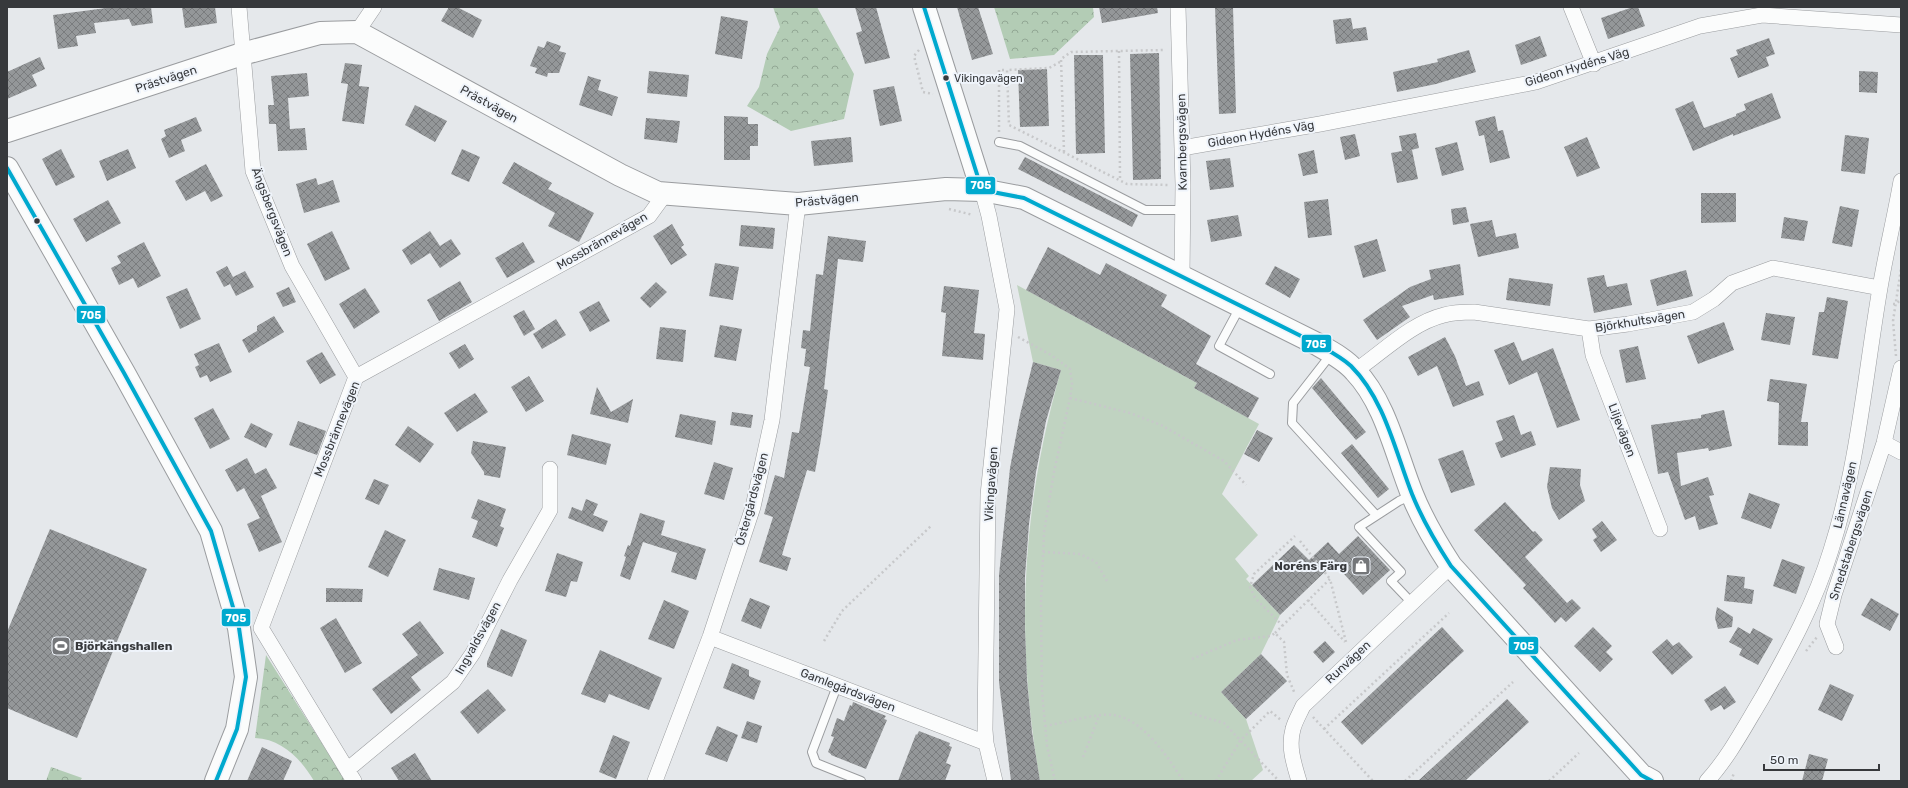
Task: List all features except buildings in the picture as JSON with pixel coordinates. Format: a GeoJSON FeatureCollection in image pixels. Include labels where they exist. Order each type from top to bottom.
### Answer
{"type":"FeatureCollection","features":[{"type":"Feature","properties":{"kind":"street","name":"Ängsbergsvägen"},"geometry":{"type":"LineString","coordinates":[[239,7],[253,171],[292,266],[356,378]]}},
{"type":"Feature","properties":{"kind":"street"},"geometry":{"type":"LineString","coordinates":[[357,32],[374,7]]}},
{"type":"Feature","properties":{"kind":"street"},"geometry":{"type":"LineString","coordinates":[[924,7],[982,190]]}},
{"type":"Feature","properties":{"kind":"street","name":"Kvarnbergsvägen"},"geometry":{"type":"LineString","coordinates":[[1178,7],[1183,185],[1182,276]]}},
{"type":"Feature","properties":{"kind":"street"},"geometry":{"type":"LineString","coordinates":[[1571,7],[1594,64]]}},
{"type":"Feature","properties":{"kind":"street","name":"Gideon Hydéns Väg"},"geometry":{"type":"LineString","coordinates":[[1182,148],[1328,123],[1536,82],[1594,64],[1700,26],[1762,15],[1901,25]]}},
{"type":"Feature","properties":{"kind":"street","name":"Prästvägen"},"geometry":{"type":"LineString","coordinates":[[7,131],[242,54],[320,33],[357,32],[620,176],[658,193],[798,204],[948,199],[982,190],[1024,198],[1315,343],[1332,353],[1356,371],[1378,403],[1412,495],[1434,540],[1451,566],[1641,775],[1652,781]]}},
{"type":"Feature","properties":{"kind":"street"},"geometry":{"type":"LineString","coordinates":[[7,168],[124,373],[211,532],[239,628],[246,677],[237,729],[216,781]]}},
{"type":"Feature","properties":{"kind":"street","name":"Lännavägen"},"geometry":{"type":"LineString","coordinates":[[1707,781],[1716,771],[1753,712],[1794,642],[1813,602],[1831,551],[1849,484],[1880,288],[1895,242],[1901,181]]}},
{"type":"Feature","properties":{"kind":"street","name":"Vikingavägen"},"geometry":{"type":"LineString","coordinates":[[982,190],[989,216],[1007,309],[988,494],[986,743],[995,781]]}},
{"type":"Feature","properties":{"kind":"street","name":"Mossbrännevägen"},"geometry":{"type":"LineString","coordinates":[[350,775],[261,628],[356,378],[649,216],[665,194]]}},
{"type":"Feature","properties":{"kind":"street","name":"Östergårdsvägen"},"geometry":{"type":"LineString","coordinates":[[655,781],[710,637],[753,507],[772,420],[798,204]]}},
{"type":"Feature","properties":{"kind":"street","name":"Björkhultsvägen"},"geometry":{"type":"LineString","coordinates":[[1356,371],[1404,335],[1428,321],[1444,315],[1474,312],[1589,329],[1693,312],[1714,299],[1732,283],[1773,268],[1880,288]]}},
{"type":"Feature","properties":{"kind":"street","name":"Liljevägen"},"geometry":{"type":"LineString","coordinates":[[1589,329],[1593,355],[1660,529]]}},
{"type":"Feature","properties":{"kind":"street","name":"Smedstabergsvägen"},"geometry":{"type":"LineString","coordinates":[[1836,646],[1827,624],[1834,595],[1884,443],[1900,368]]}},
{"type":"Feature","properties":{"kind":"street"},"geometry":{"type":"LineString","coordinates":[[1884,443],[1901,452]]}},
{"type":"Feature","properties":{"kind":"street","name":"Ingvaldsvägen"},"geometry":{"type":"LineString","coordinates":[[350,775],[407,722],[454,682],[473,653],[510,580],[550,510],[550,469]]}},
{"type":"Feature","properties":{"kind":"street","name":"Runvägen"},"geometry":{"type":"LineString","coordinates":[[1300,781],[1291,756],[1293,729],[1303,706],[1451,566]]}},
{"type":"Feature","properties":{"kind":"street","name":"Gamlegårdsvägen"},"geometry":{"type":"LineString","coordinates":[[710,637],[986,743]]}},
{"type":"Feature","properties":{"kind":"lane"},"geometry":{"type":"LineString","coordinates":[[999,142],[1020,146],[1144,210],[1183,210]]}},
{"type":"Feature","properties":{"kind":"lane"},"geometry":{"type":"LineString","coordinates":[[1240,306],[1219,346],[1270,374]]}},
{"type":"Feature","properties":{"kind":"lane"},"geometry":{"type":"LineString","coordinates":[[1332,353],[1293,403],[1292,423],[1376,515]]}},
{"type":"Feature","properties":{"kind":"lane"},"geometry":{"type":"LineString","coordinates":[[1412,495],[1399,501],[1359,527],[1401,572],[1391,581],[1412,603]]}},
{"type":"Feature","properties":{"kind":"lane"},"geometry":{"type":"LineString","coordinates":[[837,686],[812,752],[816,764],[861,781]]}},
{"type":"Feature","properties":{"kind":"path"},"geometry":{"type":"LineString","coordinates":[[920,48],[914,56],[923,92],[935,95]]}},
{"type":"Feature","properties":{"kind":"path"},"geometry":{"type":"LineString","coordinates":[[999,142],[999,70],[1049,68],[1060,62],[1061,59],[1071,52],[1180,50]]}},
{"type":"Feature","properties":{"kind":"path"},"geometry":{"type":"LineString","coordinates":[[1119,51],[1120,180]]}},
{"type":"Feature","properties":{"kind":"path"},"geometry":{"type":"LineString","coordinates":[[1060,62],[1064,152]]}},
{"type":"Feature","properties":{"kind":"path"},"geometry":{"type":"LineString","coordinates":[[1007,70],[1010,125],[1126,184],[1183,185]]}},
{"type":"Feature","properties":{"kind":"path"},"geometry":{"type":"LineString","coordinates":[[1900,368],[1895,353],[1893,321],[1901,269]]}},
{"type":"Feature","properties":{"kind":"path"},"geometry":{"type":"LineString","coordinates":[[1896,304],[1901,300]]}},
{"type":"Feature","properties":{"kind":"path"},"geometry":{"type":"LineString","coordinates":[[1006,330],[1051,355],[1070,369],[1072,384],[1054,472],[1044,532],[1043,552],[1041,603],[1042,685],[1047,746],[1055,781]]}},
{"type":"Feature","properties":{"kind":"path"},"geometry":{"type":"LineString","coordinates":[[1070,398],[1130,413],[1161,425],[1224,461],[1246,485]]}},
{"type":"Feature","properties":{"kind":"path"},"geometry":{"type":"LineString","coordinates":[[824,641],[842,610],[932,525]]}},
{"type":"Feature","properties":{"kind":"path"},"geometry":{"type":"LineString","coordinates":[[1283,626],[1255,598],[1250,587],[1254,574],[1295,536]]}},
{"type":"Feature","properties":{"kind":"path"},"geometry":{"type":"LineString","coordinates":[[1300,541],[1330,579],[1346,642],[1308,600]]}},
{"type":"Feature","properties":{"kind":"path"},"geometry":{"type":"LineString","coordinates":[[1043,552],[1080,554],[1096,562],[1107,581]]}},
{"type":"Feature","properties":{"kind":"path"},"geometry":{"type":"LineString","coordinates":[[1192,659],[1238,640],[1270,636],[1276,633],[1330,579]]}},
{"type":"Feature","properties":{"kind":"path"},"geometry":{"type":"LineString","coordinates":[[1324,729],[1449,613]]}},
{"type":"Feature","properties":{"kind":"path"},"geometry":{"type":"LineString","coordinates":[[1276,633],[1284,642],[1287,675],[1296,696],[1303,706],[1373,781]]}},
{"type":"Feature","properties":{"kind":"path"},"geometry":{"type":"LineString","coordinates":[[1405,781],[1513,682]]}},
{"type":"Feature","properties":{"kind":"path"},"geometry":{"type":"LineString","coordinates":[[1216,781],[1240,740],[1270,711],[1293,729]]}},
{"type":"Feature","properties":{"kind":"path"},"geometry":{"type":"LineString","coordinates":[[1190,713],[1224,723],[1279,781]]}},
{"type":"Feature","properties":{"kind":"path"},"geometry":{"type":"LineString","coordinates":[[1045,726],[1099,716],[1113,715],[1136,724],[1162,750],[1183,781]]}},
{"type":"Feature","properties":{"kind":"path"},"geometry":{"type":"LineString","coordinates":[[1084,757],[1099,716]]}},
{"type":"Feature","properties":{"kind":"path"},"geometry":{"type":"LineString","coordinates":[[1549,781],[1579,754]]}},
{"type":"Feature","properties":{"kind":"green space"},"geometry":{"type":"Polygon","coordinates":[[[773,7],[817,7],[854,74],[844,119],[791,131],[747,106],[759,87],[767,54],[780,27],[773,7]]]}},
{"type":"Feature","properties":{"kind":"green space"},"geometry":{"type":"Polygon","coordinates":[[[994,7],[1093,7],[1094,17],[1054,55],[1010,59],[994,7]]]}},
{"type":"Feature","properties":{"kind":"green space"},"geometry":{"type":"Polygon","coordinates":[[[1017,285],[1197,383],[1194,388],[1259,424],[1222,494],[1258,535],[1235,559],[1249,576],[1246,579],[1280,615],[1261,654],[1221,692],[1246,719],[1263,770],[1251,781],[1040,781],[1032,728],[1027,676],[1025,625],[1026,574],[1030,524],[1037,473],[1061,370],[1033,362],[1017,285]]]}},
{"type":"Feature","properties":{"kind":"green space"},"geometry":{"type":"Polygon","coordinates":[[[266,655],[345,781],[314,781],[297,758],[282,746],[265,739],[255,738],[266,655]]]}},
{"type":"Feature","properties":{"kind":"green space"},"geometry":{"type":"Polygon","coordinates":[[[51,767],[82,778],[80,781],[46,781],[51,767]]]}},
{"type":"Feature","properties":{"kind":"transit line","name":"705"},"geometry":{"type":"LineString","coordinates":[[924,7],[982,190],[1024,198],[1315,343],[1347,362],[1363,379],[1381,410],[1420,513],[1451,566],[1641,775],[1652,781]]}},
{"type":"Feature","properties":{"kind":"transit line","name":"705"},"geometry":{"type":"LineString","coordinates":[[7,168],[124,373],[211,531],[239,628],[246,677],[237,729],[216,781]]}},
{"type":"Feature","properties":{"kind":"place","name":"Vikingavägen"},"geometry":{"type":"Point","coordinates":[946,78]}},
{"type":"Feature","properties":{"kind":"place","name":"Noréns Färg"},"geometry":{"type":"Point","coordinates":[1361,566]}},
{"type":"Feature","properties":{"kind":"place","name":"Björkängshallen"},"geometry":{"type":"Point","coordinates":[61,646]}}]}
